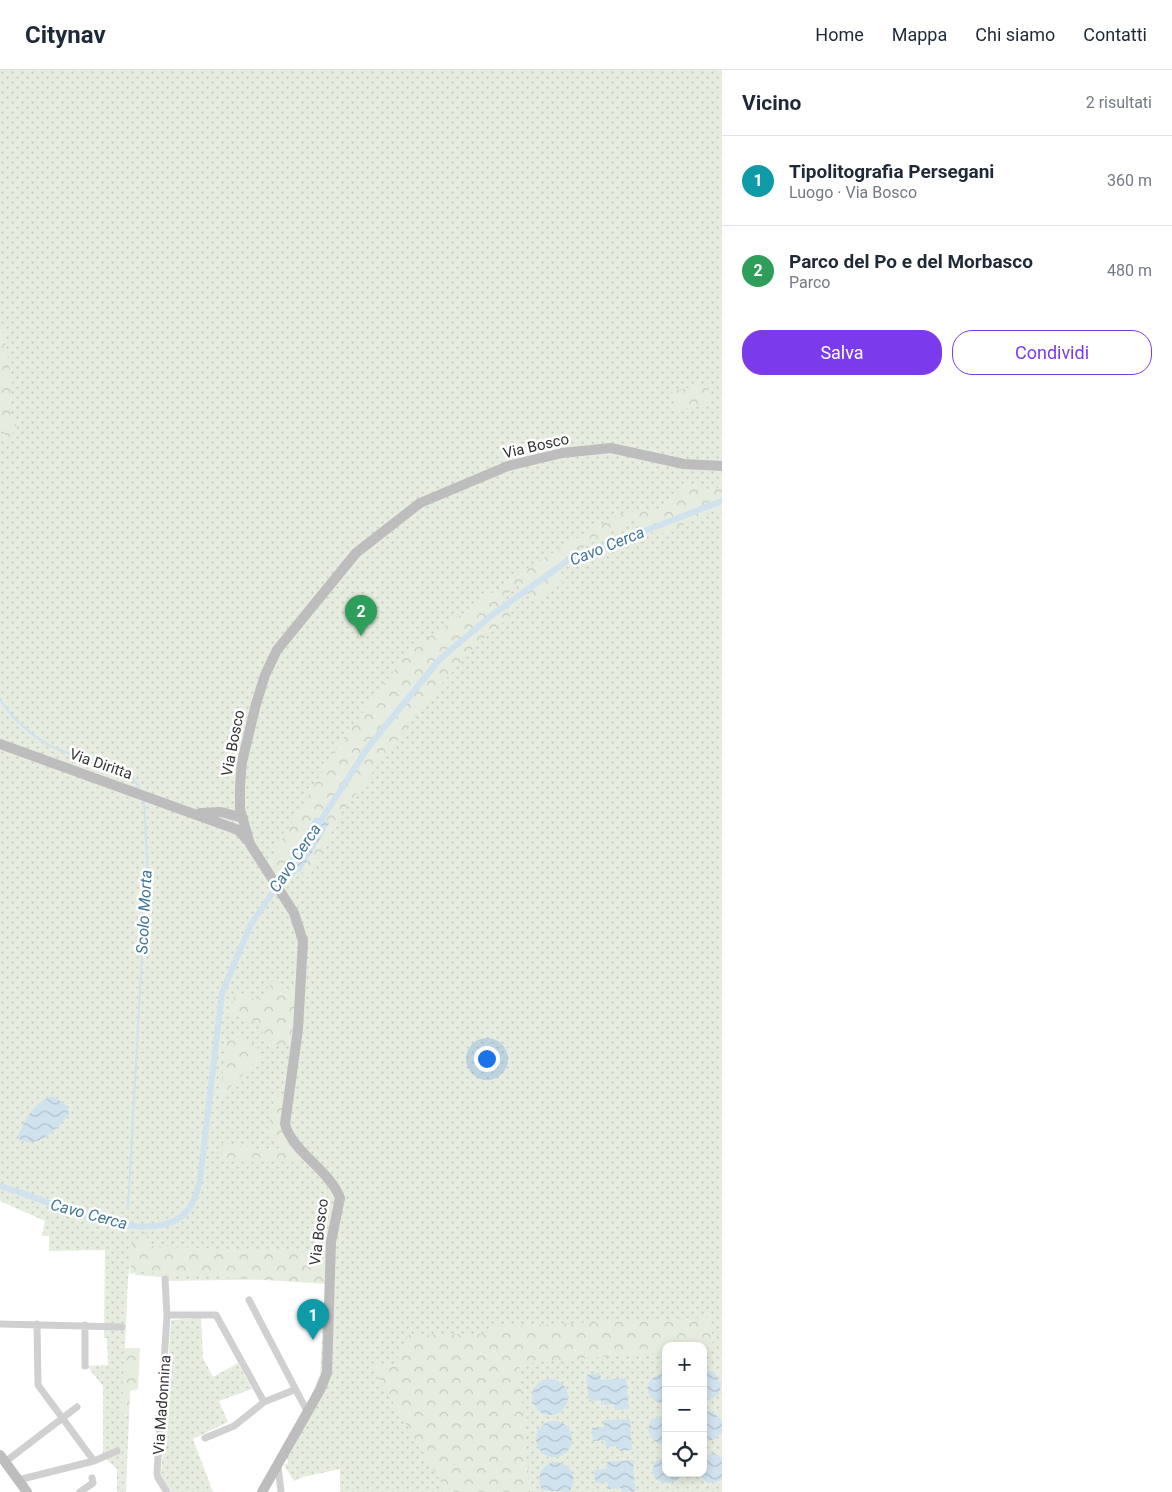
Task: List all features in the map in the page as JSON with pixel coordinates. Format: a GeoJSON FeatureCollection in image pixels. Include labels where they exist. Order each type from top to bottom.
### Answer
{"type":"FeatureCollection","features":[{"type":"Feature","properties":{"kind":"street","name":"Via Bosco"},"geometry":{"type":"LineString","coordinates":[[265,1488],[308,1413],[327,1373],[330,1242],[340,1198],[330,1182],[289,1134],[285,1124],[298,1030],[304,954],[300,927],[284,897],[250,844],[243,818],[240,794],[242,762],[265,675],[277,650],[356,554],[420,503],[508,466],[562,453],[611,448],[684,464],[722,466]]}},
{"type":"Feature","properties":{"kind":"street","name":"Via Diritta"},"geometry":{"type":"LineString","coordinates":[[0,744],[152,797],[230,827],[242,834],[250,844]]}},
{"type":"Feature","properties":{"kind":"street"},"geometry":{"type":"LineString","coordinates":[[221,812],[234,804],[240,794]]}},
{"type":"Feature","properties":{"kind":"street","name":"Via Diritta"},"geometry":{"type":"LineString","coordinates":[[192,812],[221,812],[243,818]]}},
{"type":"Feature","properties":{"kind":"street"},"geometry":{"type":"LineString","coordinates":[[230,827],[243,818]]}},
{"type":"Feature","properties":{"kind":"street","name":"Via Madonnina"},"geometry":{"type":"LineString","coordinates":[[165,1279],[167,1315],[158,1478],[167,1492]]}},
{"type":"Feature","properties":{"kind":"street"},"geometry":{"type":"LineString","coordinates":[[249,1300],[294,1390],[308,1413]]}},
{"type":"Feature","properties":{"kind":"street"},"geometry":{"type":"LineString","coordinates":[[167,1315],[216,1315],[264,1402]]}},
{"type":"Feature","properties":{"kind":"street"},"geometry":{"type":"LineString","coordinates":[[0,1324],[122,1327]]}},
{"type":"Feature","properties":{"kind":"street"},"geometry":{"type":"LineString","coordinates":[[37,1324],[38,1385],[94,1461]]}},
{"type":"Feature","properties":{"kind":"street"},"geometry":{"type":"LineString","coordinates":[[85,1325],[85,1366]]}},
{"type":"Feature","properties":{"kind":"street"},"geometry":{"type":"LineString","coordinates":[[205,1438],[234,1426],[262,1406],[264,1402],[294,1390]]}},
{"type":"Feature","properties":{"kind":"street"},"geometry":{"type":"LineString","coordinates":[[27,1492],[2,1458],[78,1407]]}},
{"type":"Feature","properties":{"kind":"street"},"geometry":{"type":"LineString","coordinates":[[18,1480],[94,1461],[117,1451]]}},
{"type":"Feature","properties":{"kind":"street"},"geometry":{"type":"LineString","coordinates":[[278,1466],[281,1490]]}},
{"type":"Feature","properties":{"kind":"street"},"geometry":{"type":"LineString","coordinates":[[80,1492],[93,1483],[92,1478]]}},
{"type":"Feature","properties":{"kind":"street"},"geometry":{"type":"LineString","coordinates":[[265,1488],[275,1485],[281,1490]]}},
{"type":"Feature","properties":{"kind":"green space"},"geometry":{"type":"Polygon","coordinates":[[[0,70],[722,70],[722,1492],[340,1492],[340,1469],[303,1477],[294,1481],[284,1465],[288,1463],[287,1457],[320,1374],[325,1282],[277,1279],[168,1281],[161,1277],[135,1275],[136,1257],[132,1255],[128,1278],[122,1415],[129,1416],[126,1492],[117,1492],[117,1469],[103,1456],[103,1386],[87,1366],[108,1365],[107,1338],[104,1338],[105,1250],[49,1251],[49,1236],[42,1236],[45,1221],[0,1201],[0,70]]]}},
{"type":"Feature","properties":{"kind":"green space"},"geometry":{"type":"Polygon","coordinates":[[[0,315],[13,387],[9,409],[17,428],[7,440],[0,423],[0,315]]]}},
{"type":"Feature","properties":{"kind":"green space"},"geometry":{"type":"Polygon","coordinates":[[[708,384],[711,405],[675,410],[672,391],[708,384]]]}},
{"type":"Feature","properties":{"kind":"green space"},"geometry":{"type":"Polygon","coordinates":[[[687,482],[709,491],[722,486],[722,508],[656,535],[635,520],[608,533],[552,566],[563,583],[535,603],[521,583],[501,599],[511,616],[478,643],[437,689],[342,812],[307,878],[301,871],[330,822],[315,818],[281,874],[274,878],[266,866],[339,744],[409,651],[532,565],[620,513],[662,510],[687,482]]]}},
{"type":"Feature","properties":{"kind":"green space"},"geometry":{"type":"Polygon","coordinates":[[[276,977],[278,987],[300,991],[291,1046],[270,1045],[256,1022],[230,1014],[235,991],[258,1001],[276,977]]]}},
{"type":"Feature","properties":{"kind":"green space"},"geometry":{"type":"Polygon","coordinates":[[[237,1037],[256,1043],[261,1058],[220,1096],[226,1042],[237,1037]]]}},
{"type":"Feature","properties":{"kind":"green space"},"geometry":{"type":"Polygon","coordinates":[[[275,1096],[287,1099],[285,1124],[308,1155],[294,1162],[221,1162],[223,1142],[266,1151],[283,1148],[268,1129],[275,1096]]]}},
{"type":"Feature","properties":{"kind":"green space"},"geometry":{"type":"Polygon","coordinates":[[[146,1232],[149,1246],[327,1253],[327,1284],[142,1272],[130,1274],[132,1243],[146,1232]]]}},
{"type":"Feature","properties":{"kind":"green space"},"geometry":{"type":"Polygon","coordinates":[[[711,1317],[713,1348],[707,1348],[707,1342],[662,1342],[662,1352],[519,1364],[530,1492],[447,1492],[371,1365],[394,1365],[408,1335],[489,1334],[489,1327],[711,1317]]]}},
{"type":"Feature","properties":{"kind":"green space"},"geometry":{"type":"Polygon","coordinates":[[[201,1318],[203,1358],[213,1377],[238,1363],[252,1389],[219,1401],[228,1422],[193,1439],[213,1492],[172,1492],[161,1477],[171,1320],[201,1318]]]}},
{"type":"Feature","properties":{"kind":"green space"},"geometry":{"type":"Polygon","coordinates":[[[124,1348],[140,1348],[138,1389],[130,1391],[129,1416],[122,1415],[124,1348]]]}},
{"type":"Feature","properties":{"kind":"water"},"geometry":{"type":"Polygon","coordinates":[[[315,817],[330,822],[301,871],[286,878],[281,874],[315,817]]]}},
{"type":"Feature","properties":{"kind":"water"},"geometry":{"type":"Polygon","coordinates":[[[53,1096],[67,1106],[69,1114],[48,1136],[28,1142],[20,1140],[18,1136],[31,1112],[41,1102],[53,1096]]]}},
{"type":"Feature","properties":{"kind":"water"},"geometry":{"type":"Polygon","coordinates":[[[707,1371],[714,1372],[721,1384],[719,1393],[712,1399],[707,1400],[707,1371]]]}},
{"type":"Feature","properties":{"kind":"water"},"geometry":{"type":"Polygon","coordinates":[[[600,1373],[601,1380],[626,1378],[629,1409],[615,1410],[614,1404],[601,1405],[601,1400],[589,1401],[586,1375],[600,1373]]]}},
{"type":"Feature","properties":{"kind":"water"},"geometry":{"type":"Polygon","coordinates":[[[662,1374],[662,1403],[654,1400],[648,1392],[650,1381],[662,1374]]]}},
{"type":"Feature","properties":{"kind":"water"},"geometry":{"type":"Polygon","coordinates":[[[550,1379],[562,1385],[568,1397],[562,1409],[550,1415],[538,1409],[532,1397],[538,1385],[550,1379]]]}},
{"type":"Feature","properties":{"kind":"water"},"geometry":{"type":"Polygon","coordinates":[[[711,1411],[722,1420],[722,1432],[714,1440],[707,1441],[707,1412],[711,1411]]]}},
{"type":"Feature","properties":{"kind":"water"},"geometry":{"type":"Polygon","coordinates":[[[662,1416],[662,1444],[656,1442],[650,1436],[649,1428],[652,1419],[662,1416]]]}},
{"type":"Feature","properties":{"kind":"water"},"geometry":{"type":"Polygon","coordinates":[[[630,1419],[632,1450],[619,1451],[619,1446],[606,1447],[605,1440],[593,1441],[592,1428],[604,1427],[604,1420],[630,1419]]]}},
{"type":"Feature","properties":{"kind":"water"},"geometry":{"type":"Polygon","coordinates":[[[554,1421],[566,1427],[572,1439],[566,1451],[554,1457],[542,1451],[536,1439],[542,1427],[554,1421]]]}},
{"type":"Feature","properties":{"kind":"water"},"geometry":{"type":"Polygon","coordinates":[[[714,1453],[722,1458],[722,1479],[717,1482],[708,1483],[701,1477],[707,1477],[707,1455],[714,1453]]]}},
{"type":"Feature","properties":{"kind":"water"},"geometry":{"type":"Polygon","coordinates":[[[662,1458],[662,1477],[679,1477],[678,1479],[667,1483],[656,1479],[653,1474],[653,1468],[656,1461],[662,1458]]]}},
{"type":"Feature","properties":{"kind":"water"},"geometry":{"type":"Polygon","coordinates":[[[633,1460],[635,1491],[622,1492],[621,1488],[608,1489],[608,1482],[595,1483],[594,1470],[607,1469],[606,1462],[633,1460]]]}},
{"type":"Feature","properties":{"kind":"water"},"geometry":{"type":"Polygon","coordinates":[[[553,1462],[564,1465],[572,1472],[574,1481],[569,1492],[542,1490],[539,1481],[540,1473],[553,1462]]]}},
{"type":"Feature","properties":{"kind":"waterway","name":"Cavo Cerca"},"geometry":{"type":"LineString","coordinates":[[318,825],[369,746],[440,659],[492,615],[567,561],[722,501]]}},
{"type":"Feature","properties":{"kind":"waterway","name":"Scolo Morta"},"geometry":{"type":"LineString","coordinates":[[0,698],[4,706],[17,721],[41,740],[68,753],[115,766],[126,772],[141,791]]}},
{"type":"Feature","properties":{"kind":"waterway","name":"Scolo Morta"},"geometry":{"type":"LineString","coordinates":[[128,1209],[147,863],[144,800]]}},
{"type":"Feature","properties":{"kind":"waterway","name":"Cavo Cerca"},"geometry":{"type":"LineString","coordinates":[[0,1186],[92,1218],[118,1224],[143,1226],[164,1224],[182,1216],[186,1212],[194,1199],[200,1179],[222,993],[251,924],[289,869]]}},
{"type":"Feature","properties":{"kind":"place","name":"Parco del Po e del Morbasco"},"geometry":{"type":"Point","coordinates":[361,636]}},
{"type":"Feature","properties":{"kind":"place","name":"Tipolitografia Persegani"},"geometry":{"type":"Point","coordinates":[313,1340]}}]}
